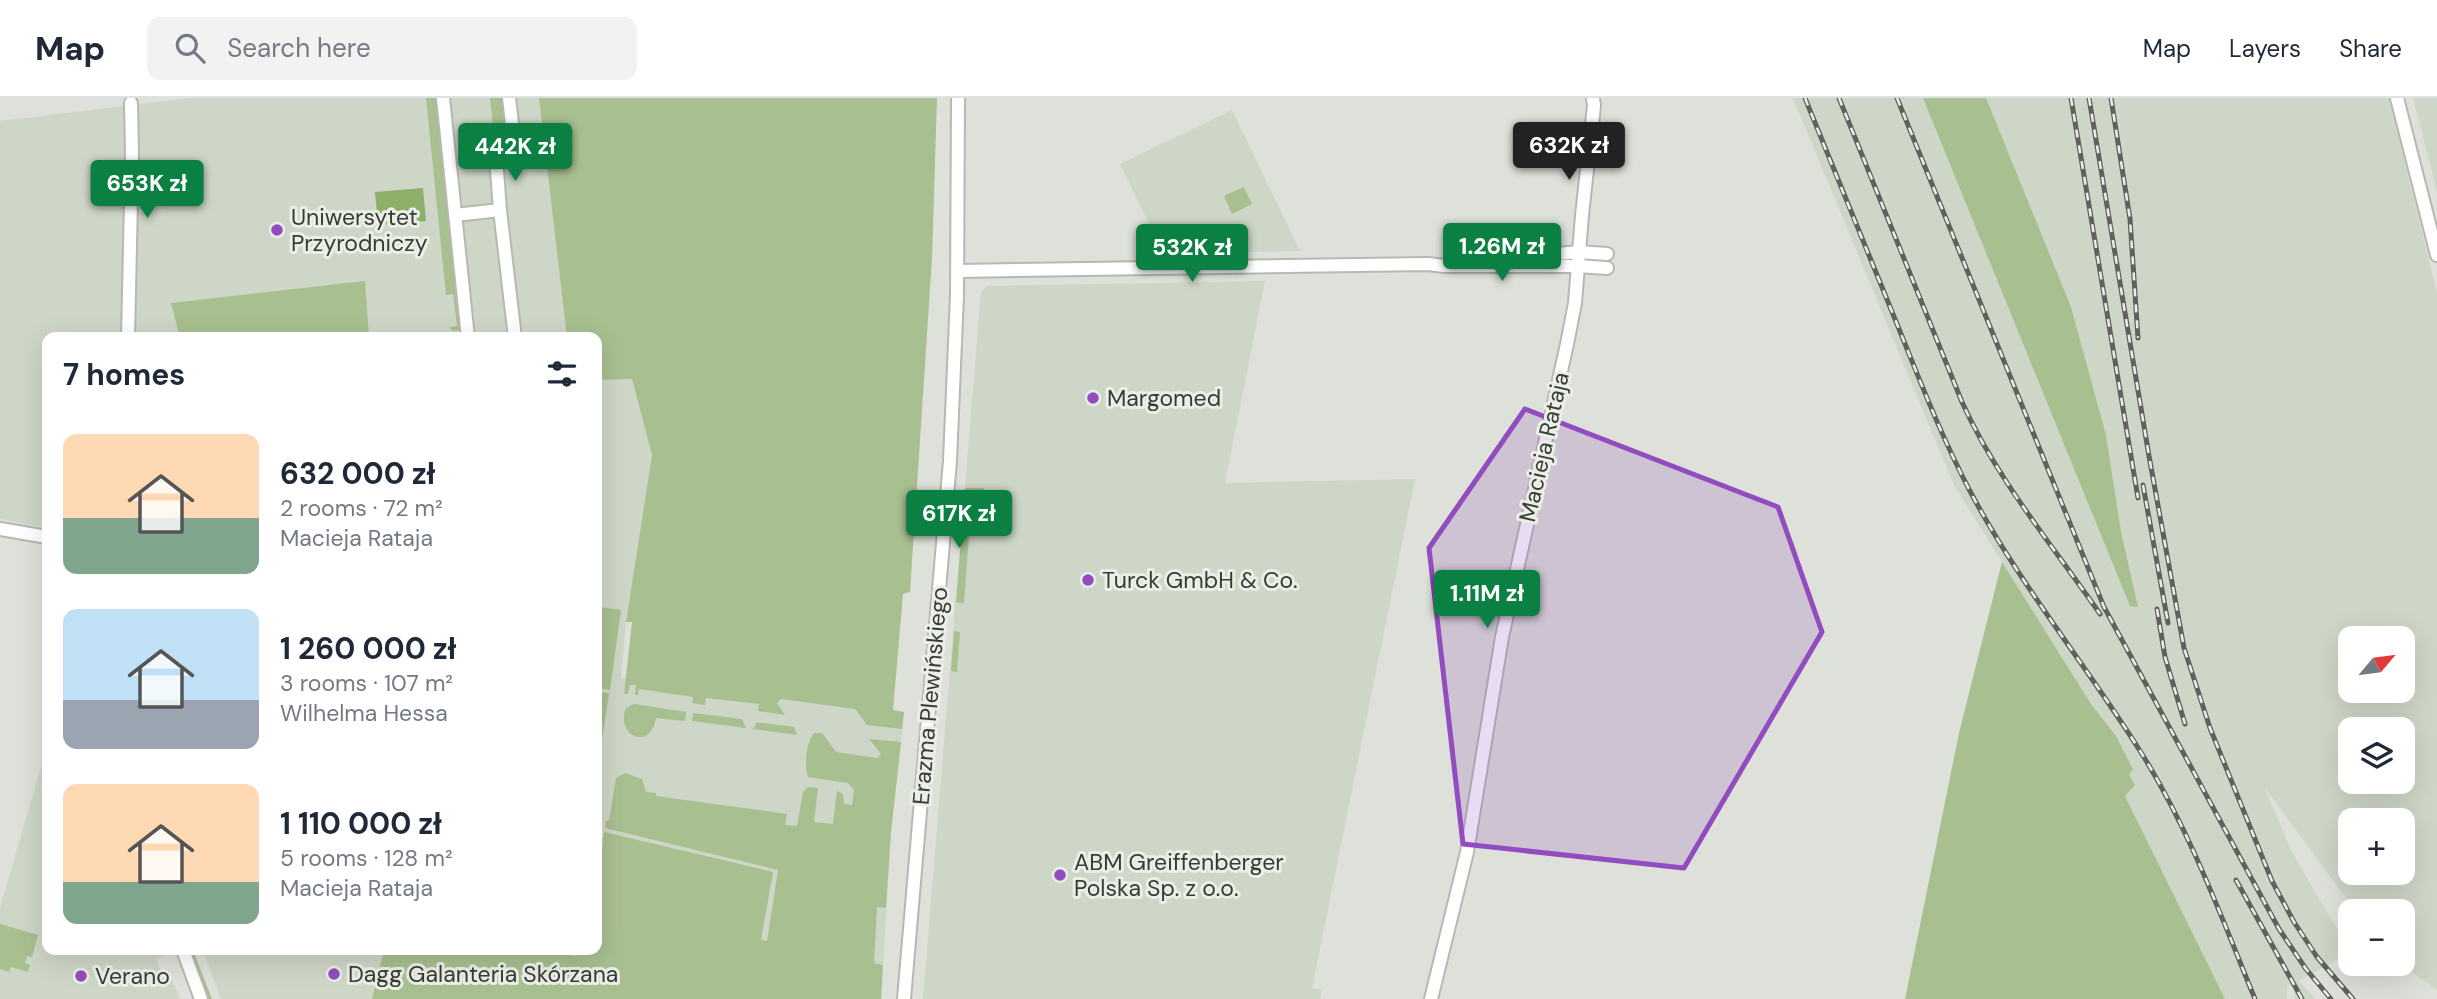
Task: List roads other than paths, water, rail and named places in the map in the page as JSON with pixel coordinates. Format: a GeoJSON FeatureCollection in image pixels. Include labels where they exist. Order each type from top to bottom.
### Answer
{"type":"FeatureCollection","features":[{"type":"Feature","properties":{"kind":"street"},"geometry":{"type":"LineString","coordinates":[[443,98],[467,332]]}},
{"type":"Feature","properties":{"kind":"street"},"geometry":{"type":"LineString","coordinates":[[509,98],[515,149]]}},
{"type":"Feature","properties":{"kind":"street","name":"Erazma Plewińskiego"},"geometry":{"type":"LineString","coordinates":[[904,999],[950,461],[957,271],[958,98]]}},
{"type":"Feature","properties":{"kind":"street","name":"Macieja Rataja"},"geometry":{"type":"LineString","coordinates":[[1431,999],[1467,852],[1502,637],[1575,303],[1593,98]]}},
{"type":"Feature","properties":{"kind":"street"},"geometry":{"type":"LineString","coordinates":[[2398,98],[2437,255]]}},
{"type":"Feature","properties":{"kind":"street"},"geometry":{"type":"LineString","coordinates":[[128,332],[131,103]]}},
{"type":"Feature","properties":{"kind":"street"},"geometry":{"type":"LineString","coordinates":[[496,158],[514,332]]}},
{"type":"Feature","properties":{"kind":"street"},"geometry":{"type":"LineString","coordinates":[[455,215],[500,210]]}},
{"type":"Feature","properties":{"kind":"street"},"geometry":{"type":"LineString","coordinates":[[1428,264],[1442,260],[1494,260],[1578,252],[1607,254]]}},
{"type":"Feature","properties":{"kind":"street"},"geometry":{"type":"LineString","coordinates":[[957,271],[1428,264],[1607,268]]}},
{"type":"Feature","properties":{"kind":"street"},"geometry":{"type":"LineString","coordinates":[[0,528],[42,536]]}},
{"type":"Feature","properties":{"kind":"street"},"geometry":{"type":"LineString","coordinates":[[185,955],[201,999]]}},
{"type":"Feature","properties":{"kind":"railway"},"geometry":{"type":"LineString","coordinates":[[1805,98],[1960,472],[1990,527],[2032,593],[2121,721],[2159,783],[2204,874],[2255,999]]}},
{"type":"Feature","properties":{"kind":"railway"},"geometry":{"type":"LineString","coordinates":[[1839,98],[1962,402],[1976,430],[2008,485],[2100,614]]}},
{"type":"Feature","properties":{"kind":"railway"},"geometry":{"type":"LineString","coordinates":[[1897,98],[2104,607],[2279,929],[2306,969],[2331,999]]}},
{"type":"Feature","properties":{"kind":"railway"},"geometry":{"type":"LineString","coordinates":[[2071,98],[2138,498]]}},
{"type":"Feature","properties":{"kind":"railway"},"geometry":{"type":"LineString","coordinates":[[2089,98],[2184,648],[2210,728],[2272,881],[2317,957],[2353,999]]}},
{"type":"Feature","properties":{"kind":"railway"},"geometry":{"type":"LineString","coordinates":[[2111,98],[2130,219],[2138,338]]}},
{"type":"Feature","properties":{"kind":"railway"},"geometry":{"type":"LineString","coordinates":[[2143,485],[2168,623]]}},
{"type":"Feature","properties":{"kind":"railway"},"geometry":{"type":"LineString","coordinates":[[2157,609],[2165,657],[2185,724]]}},
{"type":"Feature","properties":{"kind":"railway"},"geometry":{"type":"LineString","coordinates":[[2236,880],[2302,999]]}},
{"type":"Feature","properties":{"kind":"place","name":"Uniwersytet Przyrodniczy"},"geometry":{"type":"Point","coordinates":[277,230]}},
{"type":"Feature","properties":{"kind":"place","name":"Margomed"},"geometry":{"type":"Point","coordinates":[1093,398]}},
{"type":"Feature","properties":{"kind":"place","name":"Turck GmbH & Co."},"geometry":{"type":"Point","coordinates":[1088,580]}},
{"type":"Feature","properties":{"kind":"place","name":"ABM Greiffenberger Polska Sp. z o.o."},"geometry":{"type":"Point","coordinates":[1060,875]}},
{"type":"Feature","properties":{"kind":"place","name":"Dagg Galanteria Skórzana"},"geometry":{"type":"Point","coordinates":[334,974]}},
{"type":"Feature","properties":{"kind":"place","name":"Verano"},"geometry":{"type":"Point","coordinates":[81,976]}}]}
